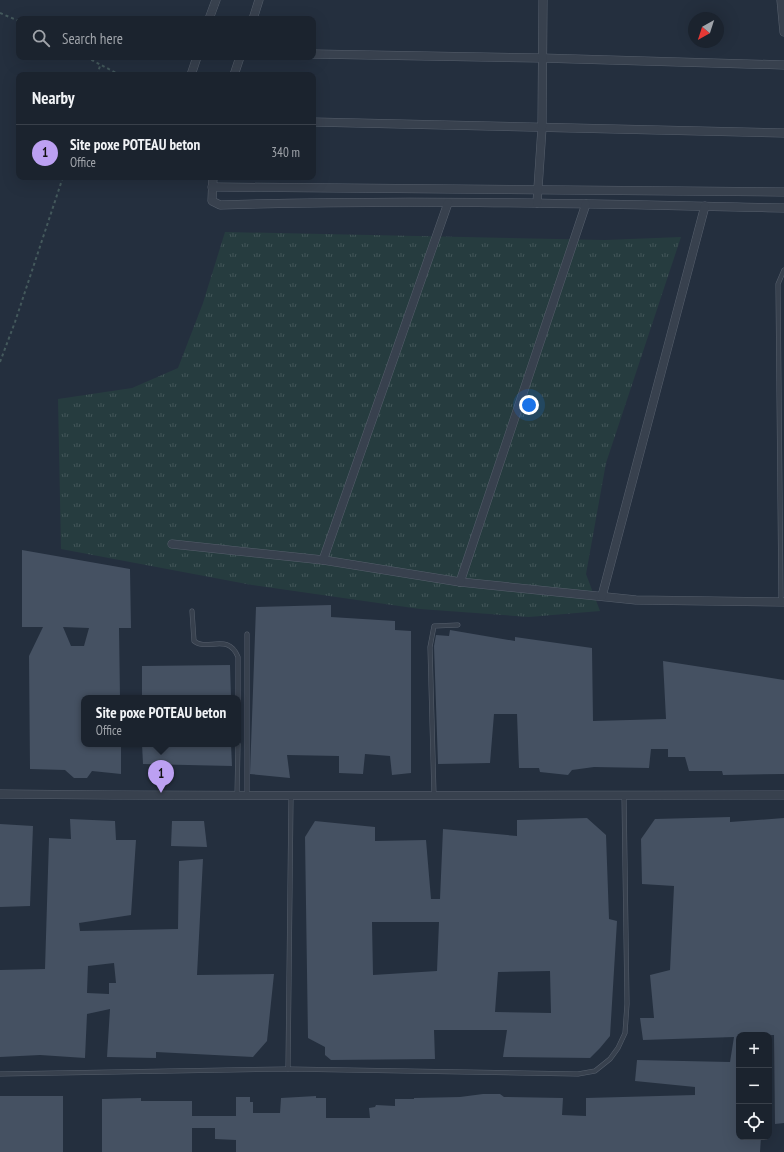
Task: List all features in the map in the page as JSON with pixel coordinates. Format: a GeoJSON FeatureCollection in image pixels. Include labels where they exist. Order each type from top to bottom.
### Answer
{"type":"FeatureCollection","features":[{"type":"Feature","properties":{"kind":"street"},"geometry":{"type":"LineString","coordinates":[[210,16],[216,0]]}},
{"type":"Feature","properties":{"kind":"street"},"geometry":{"type":"LineString","coordinates":[[254,16],[259,0]]}},
{"type":"Feature","properties":{"kind":"street"},"geometry":{"type":"LineString","coordinates":[[537,203],[542,128],[541,58],[543,0]]}},
{"type":"Feature","properties":{"kind":"street"},"geometry":{"type":"LineString","coordinates":[[781,0],[784,32]]}},
{"type":"Feature","properties":{"kind":"street"},"geometry":{"type":"LineString","coordinates":[[316,54],[541,58],[784,65]]}},
{"type":"Feature","properties":{"kind":"street"},"geometry":{"type":"LineString","coordinates":[[191,72],[195,60]]}},
{"type":"Feature","properties":{"kind":"street"},"geometry":{"type":"LineString","coordinates":[[235,72],[239,60]]}},
{"type":"Feature","properties":{"kind":"street"},"geometry":{"type":"LineString","coordinates":[[316,122],[784,133]]}},
{"type":"Feature","properties":{"kind":"street"},"geometry":{"type":"LineString","coordinates":[[213,180],[212,200],[220,204],[296,202],[537,203],[784,208]]}},
{"type":"Feature","properties":{"kind":"street"},"geometry":{"type":"LineString","coordinates":[[212,187],[784,192]]}},
{"type":"Feature","properties":{"kind":"street"},"geometry":{"type":"LineString","coordinates":[[323,560],[448,203]]}},
{"type":"Feature","properties":{"kind":"street"},"geometry":{"type":"LineString","coordinates":[[460,582],[586,204]]}},
{"type":"Feature","properties":{"kind":"street"},"geometry":{"type":"LineString","coordinates":[[602,596],[705,206]]}},
{"type":"Feature","properties":{"kind":"street"},"geometry":{"type":"LineString","coordinates":[[172,544],[323,560],[460,582],[636,600],[782,602]]}},
{"type":"Feature","properties":{"kind":"street"},"geometry":{"type":"LineString","coordinates":[[0,794],[291,797],[434,795],[784,795]]}},
{"type":"Feature","properties":{"kind":"lane"},"geometry":{"type":"LineString","coordinates":[[782,602],[778,284],[784,270]]}},
{"type":"Feature","properties":{"kind":"lane"},"geometry":{"type":"LineString","coordinates":[[192,611],[194,641],[199,644],[225,644],[230,646],[236,652],[239,661],[238,695]]}},
{"type":"Feature","properties":{"kind":"lane"},"geometry":{"type":"LineString","coordinates":[[434,795],[430,654],[432,634],[434,626],[458,625]]}},
{"type":"Feature","properties":{"kind":"lane"},"geometry":{"type":"LineString","coordinates":[[247,634],[247,796]]}},
{"type":"Feature","properties":{"kind":"lane"},"geometry":{"type":"LineString","coordinates":[[237,796],[238,747]]}},
{"type":"Feature","properties":{"kind":"lane"},"geometry":{"type":"LineString","coordinates":[[0,1074],[288,1069],[578,1074],[595,1071],[610,1059],[626,1033],[624,795]]}},
{"type":"Feature","properties":{"kind":"lane"},"geometry":{"type":"LineString","coordinates":[[288,1069],[291,797]]}},
{"type":"Feature","properties":{"kind":"path"},"geometry":{"type":"LineString","coordinates":[[0,13],[16,20]]}},
{"type":"Feature","properties":{"kind":"path"},"geometry":{"type":"LineString","coordinates":[[91,60],[113,72]]}},
{"type":"Feature","properties":{"kind":"path"},"geometry":{"type":"LineString","coordinates":[[98,72],[100,66]]}},
{"type":"Feature","properties":{"kind":"path"},"geometry":{"type":"LineString","coordinates":[[0,362],[15,322],[62,180]]}},
{"type":"Feature","properties":{"kind":"green space"},"geometry":{"type":"Polygon","coordinates":[[[225,232],[605,240],[681,237],[606,463],[586,574],[600,611],[529,617],[420,609],[252,585],[61,549],[58,399],[132,388],[178,368],[203,303],[225,232]]]}},
{"type":"Feature","properties":{"kind":"building"},"geometry":{"type":"Polygon","coordinates":[[[22,550],[130,569],[131,628],[119,628],[120,695],[81,695],[81,747],[121,747],[121,774],[92,771],[87,778],[74,778],[65,770],[30,769],[29,656],[43,627],[22,627],[22,550]],[[63,627],[71,646],[84,646],[89,628],[63,627]]]}},
{"type":"Feature","properties":{"kind":"building"},"geometry":{"type":"Polygon","coordinates":[[[331,605],[331,617],[395,621],[395,630],[411,631],[411,773],[392,775],[390,756],[365,754],[363,774],[339,773],[339,756],[287,755],[290,778],[250,774],[256,607],[331,605]]]}},
{"type":"Feature","properties":{"kind":"building"},"geometry":{"type":"Polygon","coordinates":[[[450,630],[515,641],[515,637],[592,648],[593,721],[666,719],[663,661],[784,680],[784,774],[723,775],[722,771],[689,771],[685,757],[668,757],[668,749],[651,749],[649,768],[594,767],[572,770],[568,775],[540,772],[539,768],[519,768],[517,714],[494,714],[490,763],[438,764],[434,646],[436,635],[449,636],[450,630]]]}},
{"type":"Feature","properties":{"kind":"building"},"geometry":{"type":"Polygon","coordinates":[[[230,665],[231,695],[142,695],[142,666],[230,665]]]}},
{"type":"Feature","properties":{"kind":"building"},"geometry":{"type":"Polygon","coordinates":[[[142,747],[231,747],[232,766],[143,764],[142,747]]]}},
{"type":"Feature","properties":{"kind":"building"},"geometry":{"type":"Polygon","coordinates":[[[730,817],[730,822],[784,818],[784,1123],[775,1124],[774,1035],[772,1035],[772,1032],[736,1032],[736,1140],[761,1140],[760,1152],[236,1152],[236,1140],[215,1139],[215,1128],[192,1128],[192,1152],[102,1152],[102,1099],[141,1098],[141,1101],[192,1101],[192,1116],[236,1116],[236,1097],[250,1097],[250,1102],[253,1102],[253,1113],[280,1113],[281,1098],[316,1096],[316,1098],[326,1098],[326,1118],[370,1118],[369,1108],[375,1107],[376,1105],[395,1106],[395,1099],[460,1097],[483,1094],[500,1094],[504,1097],[563,1098],[562,1115],[586,1116],[586,1098],[695,1095],[695,1087],[635,1081],[637,1060],[730,1062],[734,1037],[643,1040],[640,1018],[654,1018],[650,975],[670,970],[674,886],[642,884],[641,839],[655,819],[730,817]]]}},
{"type":"Feature","properties":{"kind":"building"},"geometry":{"type":"Polygon","coordinates":[[[587,818],[606,835],[609,919],[617,921],[610,1036],[590,1058],[503,1057],[507,1030],[434,1030],[435,1059],[331,1060],[325,1055],[325,1047],[308,1038],[305,837],[315,821],[375,827],[375,841],[426,840],[431,899],[440,899],[443,829],[517,836],[517,820],[587,818]],[[372,922],[373,975],[437,971],[439,922],[372,922]],[[550,971],[498,972],[495,1012],[551,1013],[550,971]]]}},
{"type":"Feature","properties":{"kind":"building"},"geometry":{"type":"Polygon","coordinates":[[[70,819],[115,821],[116,840],[136,840],[131,915],[79,923],[80,931],[178,929],[179,861],[203,859],[197,975],[274,974],[267,1041],[253,1057],[156,1052],[156,1058],[107,1057],[110,1009],[87,1014],[85,1058],[40,1055],[0,1057],[0,970],[45,969],[49,838],[71,839],[70,819]],[[114,963],[88,966],[87,993],[109,994],[109,983],[116,983],[114,963]]]}},
{"type":"Feature","properties":{"kind":"building"},"geometry":{"type":"Polygon","coordinates":[[[172,821],[204,821],[207,847],[171,846],[172,821]]]}},
{"type":"Feature","properties":{"kind":"building"},"geometry":{"type":"Polygon","coordinates":[[[0,824],[33,826],[30,906],[0,907],[0,824]]]}},
{"type":"Feature","properties":{"kind":"building"},"geometry":{"type":"Polygon","coordinates":[[[0,1096],[63,1096],[63,1152],[0,1152],[0,1096]]]}},
{"type":"Feature","properties":{"kind":"place","name":"Site poxe POTEAU beton"},"geometry":{"type":"Point","coordinates":[161,793]}}]}
